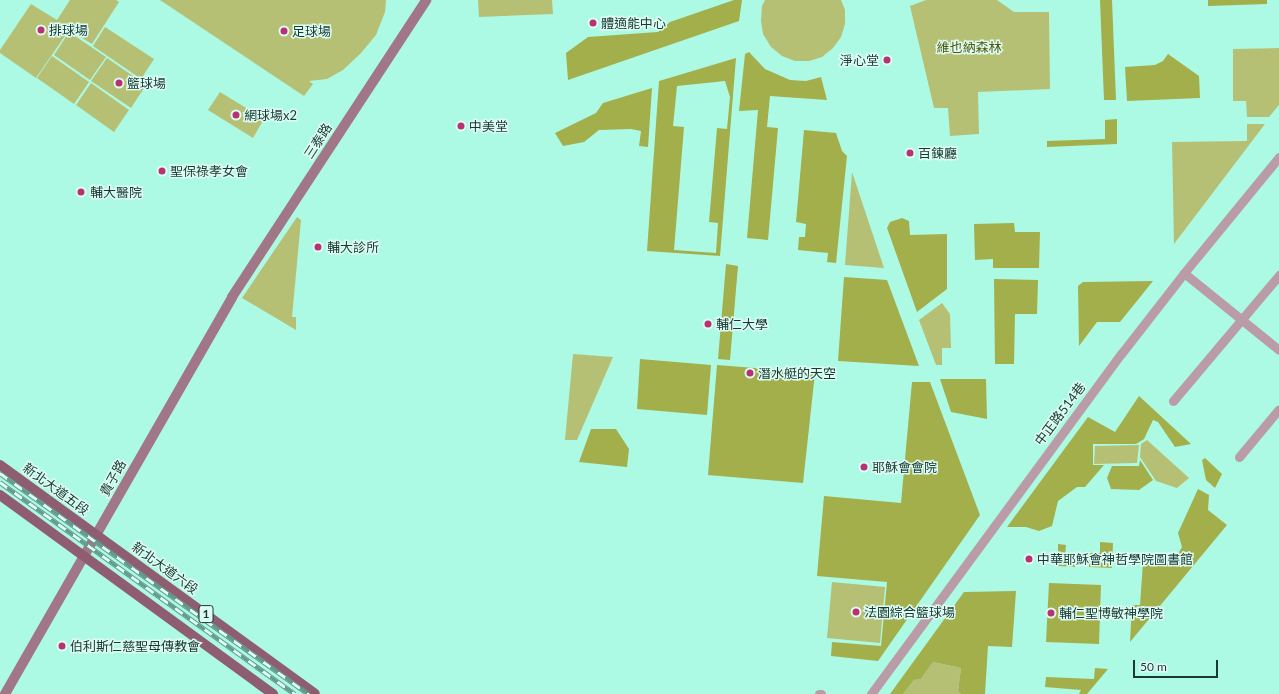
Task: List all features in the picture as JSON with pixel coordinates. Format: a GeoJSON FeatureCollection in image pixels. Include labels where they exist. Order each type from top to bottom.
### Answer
{"type":"FeatureCollection","features":[{"type":"Feature","properties":{"kind":"main road","name":"新北大道五段"},"geometry":{"type":"LineString","coordinates":[[0,465],[96,534]]}},
{"type":"Feature","properties":{"kind":"main road","name":"1"},"geometry":{"type":"LineString","coordinates":[[0,495],[83,557],[273,694]]}},
{"type":"Feature","properties":{"kind":"main road","name":"新北大道六段"},"geometry":{"type":"LineString","coordinates":[[96,534],[315,694]]}},
{"type":"Feature","properties":{"kind":"street","name":"三泰路"},"geometry":{"type":"LineString","coordinates":[[232,297],[426,0]]}},
{"type":"Feature","properties":{"kind":"street","name":"中正路514巷"},"geometry":{"type":"LineString","coordinates":[[871,694],[1007,507],[1184,273],[1279,157]]}},
{"type":"Feature","properties":{"kind":"street"},"geometry":{"type":"LineString","coordinates":[[1184,273],[1279,350]]}},
{"type":"Feature","properties":{"kind":"street"},"geometry":{"type":"LineString","coordinates":[[1173,402],[1279,275]]}},
{"type":"Feature","properties":{"kind":"street","name":"貴子路"},"geometry":{"type":"LineString","coordinates":[[5,694],[232,297]]}},
{"type":"Feature","properties":{"kind":"street"},"geometry":{"type":"LineString","coordinates":[[1239,457],[1279,409]]}},
{"type":"Feature","properties":{"kind":"green space"},"geometry":{"type":"Polygon","coordinates":[[[70,0],[116,0],[119,2],[92,44],[69,30],[36,78],[0,53],[0,50],[31,4],[57,20],[70,0]]]}},
{"type":"Feature","properties":{"kind":"green space"},"geometry":{"type":"Polygon","coordinates":[[[160,0],[386,0],[385,12],[376,35],[361,53],[343,70],[327,79],[309,81],[313,84],[304,96],[160,0]]]}},
{"type":"Feature","properties":{"kind":"green space"},"geometry":{"type":"Polygon","coordinates":[[[478,0],[552,0],[553,14],[479,17],[478,0]]]}},
{"type":"Feature","properties":{"kind":"green space"},"geometry":{"type":"Polygon","coordinates":[[[734,0],[742,0],[739,21],[568,80],[566,53],[588,37],[658,32],[670,22],[734,0]]]}},
{"type":"Feature","properties":{"kind":"green space"},"geometry":{"type":"Polygon","coordinates":[[[765,0],[841,0],[845,10],[845,24],[841,37],[833,48],[822,57],[809,61],[795,61],[782,56],[771,47],[763,34],[761,21],[762,6],[765,0]]]}},
{"type":"Feature","properties":{"kind":"green space","name":"維也納森林"},"geometry":{"type":"Polygon","coordinates":[[[926,0],[997,0],[1014,12],[1049,12],[1050,89],[978,92],[979,134],[950,136],[948,108],[934,108],[910,6],[926,0]]]}},
{"type":"Feature","properties":{"kind":"green space"},"geometry":{"type":"Polygon","coordinates":[[[1100,0],[1112,0],[1116,100],[1104,100],[1100,0]]]}},
{"type":"Feature","properties":{"kind":"green space"},"geometry":{"type":"Polygon","coordinates":[[[1208,0],[1267,0],[1267,4],[1208,6],[1208,0]]]}},
{"type":"Feature","properties":{"kind":"green space"},"geometry":{"type":"Polygon","coordinates":[[[105,27],[154,59],[141,79],[93,46],[105,27]]]}},
{"type":"Feature","properties":{"kind":"green space","name":"籃球場"},"geometry":{"type":"Polygon","coordinates":[[[69,32],[106,57],[90,80],[54,55],[69,32]]]}},
{"type":"Feature","properties":{"kind":"green space"},"geometry":{"type":"Polygon","coordinates":[[[1279,48],[1279,105],[1269,117],[1247,117],[1246,101],[1233,101],[1233,49],[1279,48]]]}},
{"type":"Feature","properties":{"kind":"green space"},"geometry":{"type":"Polygon","coordinates":[[[749,52],[765,69],[790,80],[806,81],[821,77],[827,100],[770,96],[767,127],[778,128],[768,240],[747,238],[758,110],[739,111],[745,54],[749,52]]]}},
{"type":"Feature","properties":{"kind":"green space"},"geometry":{"type":"Polygon","coordinates":[[[1168,54],[1199,76],[1200,98],[1127,101],[1125,67],[1155,65],[1163,61],[1168,54]]]}},
{"type":"Feature","properties":{"kind":"green space","name":"籃球場"},"geometry":{"type":"Polygon","coordinates":[[[52,56],[89,82],[74,104],[37,78],[52,56]]]}},
{"type":"Feature","properties":{"kind":"green space","name":"籃球場"},"geometry":{"type":"Polygon","coordinates":[[[107,58],[146,85],[131,108],[91,81],[107,58]]]}},
{"type":"Feature","properties":{"kind":"green space"},"geometry":{"type":"Polygon","coordinates":[[[736,58],[720,256],[647,251],[659,81],[736,58]],[[725,81],[677,86],[673,126],[684,127],[674,250],[716,253],[718,223],[709,222],[717,128],[727,129],[730,97],[725,81]]]}},
{"type":"Feature","properties":{"kind":"green space","name":"籃球場"},"geometry":{"type":"Polygon","coordinates":[[[91,83],[129,110],[114,132],[76,105],[91,83]]]}},
{"type":"Feature","properties":{"kind":"green space"},"geometry":{"type":"Polygon","coordinates":[[[652,88],[648,147],[639,146],[641,131],[631,129],[599,130],[584,142],[563,146],[555,133],[596,113],[603,103],[652,88]]]}},
{"type":"Feature","properties":{"kind":"green space","name":"網球場x2"},"geometry":{"type":"Polygon","coordinates":[[[220,92],[264,119],[253,138],[208,110],[220,92]]]}},
{"type":"Feature","properties":{"kind":"green space"},"geometry":{"type":"Polygon","coordinates":[[[1117,119],[1117,144],[1047,147],[1047,141],[1105,139],[1105,120],[1117,119]]]}},
{"type":"Feature","properties":{"kind":"green space"},"geometry":{"type":"Polygon","coordinates":[[[1247,124],[1265,124],[1174,244],[1172,142],[1247,141],[1247,124]]]}},
{"type":"Feature","properties":{"kind":"green space"},"geometry":{"type":"Polygon","coordinates":[[[804,130],[836,133],[842,151],[847,156],[836,263],[827,262],[828,253],[798,250],[799,237],[805,237],[806,224],[796,222],[804,130]]]}},
{"type":"Feature","properties":{"kind":"green space"},"geometry":{"type":"Polygon","coordinates":[[[852,172],[884,268],[845,265],[852,172]]]}},
{"type":"Feature","properties":{"kind":"green space"},"geometry":{"type":"Polygon","coordinates":[[[297,217],[301,220],[292,317],[296,317],[296,330],[242,298],[297,217]]]}},
{"type":"Feature","properties":{"kind":"green space"},"geometry":{"type":"Polygon","coordinates":[[[902,218],[909,221],[910,235],[947,234],[947,289],[917,312],[887,228],[890,222],[902,218]]]}},
{"type":"Feature","properties":{"kind":"green space"},"geometry":{"type":"Polygon","coordinates":[[[1014,223],[1015,232],[1040,232],[1039,268],[993,268],[993,259],[975,260],[974,224],[1014,223]]]}},
{"type":"Feature","properties":{"kind":"green space"},"geometry":{"type":"Polygon","coordinates":[[[726,264],[738,266],[730,360],[718,359],[726,264]]]}},
{"type":"Feature","properties":{"kind":"green space"},"geometry":{"type":"Polygon","coordinates":[[[844,277],[887,280],[919,366],[838,361],[844,277]]]}},
{"type":"Feature","properties":{"kind":"green space"},"geometry":{"type":"Polygon","coordinates":[[[994,279],[1038,280],[1037,314],[1015,314],[1014,364],[995,364],[994,279]]]}},
{"type":"Feature","properties":{"kind":"green space"},"geometry":{"type":"Polygon","coordinates":[[[1153,281],[1120,322],[1097,322],[1079,346],[1078,286],[1083,282],[1153,281]]]}},
{"type":"Feature","properties":{"kind":"green space"},"geometry":{"type":"Polygon","coordinates":[[[942,303],[950,314],[951,348],[942,348],[942,365],[936,365],[919,320],[942,303]]]}},
{"type":"Feature","properties":{"kind":"green space"},"geometry":{"type":"Polygon","coordinates":[[[573,354],[613,357],[577,440],[565,440],[573,354]]]}},
{"type":"Feature","properties":{"kind":"green space"},"geometry":{"type":"Polygon","coordinates":[[[640,359],[711,365],[707,415],[637,409],[640,359]]]}},
{"type":"Feature","properties":{"kind":"green space"},"geometry":{"type":"Polygon","coordinates":[[[717,365],[815,373],[803,483],[708,475],[717,365]]]}},
{"type":"Feature","properties":{"kind":"green space"},"geometry":{"type":"Polygon","coordinates":[[[940,379],[986,379],[987,419],[951,412],[940,379]]]}},
{"type":"Feature","properties":{"kind":"green space"},"geometry":{"type":"Polygon","coordinates":[[[912,382],[930,382],[980,515],[878,661],[831,656],[832,642],[881,646],[887,582],[817,576],[824,496],[901,503],[912,382]]]}},
{"type":"Feature","properties":{"kind":"green space"},"geometry":{"type":"Polygon","coordinates":[[[1139,396],[1191,444],[1175,447],[1158,422],[1153,420],[1144,439],[1136,444],[1093,444],[1093,465],[1104,465],[1085,487],[1077,487],[1058,501],[1052,526],[1039,531],[1026,527],[1007,527],[1088,417],[1115,432],[1139,396]]]}},
{"type":"Feature","properties":{"kind":"green space"},"geometry":{"type":"Polygon","coordinates":[[[591,429],[616,429],[629,449],[627,467],[579,462],[591,429]]]}},
{"type":"Feature","properties":{"kind":"green space"},"geometry":{"type":"Polygon","coordinates":[[[1147,440],[1189,478],[1177,488],[1156,481],[1140,457],[1141,444],[1147,440]]]}},
{"type":"Feature","properties":{"kind":"green space"},"geometry":{"type":"Polygon","coordinates":[[[1139,445],[1137,463],[1094,464],[1095,446],[1139,445]]]}},
{"type":"Feature","properties":{"kind":"green space"},"geometry":{"type":"Polygon","coordinates":[[[1205,458],[1222,474],[1215,488],[1206,480],[1202,460],[1205,458]]]}},
{"type":"Feature","properties":{"kind":"green space"},"geometry":{"type":"Polygon","coordinates":[[[1140,460],[1153,480],[1139,490],[1111,489],[1107,478],[1112,466],[1139,466],[1140,460]]]}},
{"type":"Feature","properties":{"kind":"green space"},"geometry":{"type":"Polygon","coordinates":[[[1198,489],[1209,495],[1208,510],[1227,525],[1130,642],[1132,605],[1140,605],[1143,562],[1172,564],[1182,547],[1178,533],[1198,489]]]}},
{"type":"Feature","properties":{"kind":"green space"},"geometry":{"type":"Polygon","coordinates":[[[1100,542],[1113,543],[1112,568],[1089,567],[1089,553],[1100,553],[1100,542]]]}},
{"type":"Feature","properties":{"kind":"green space"},"geometry":{"type":"Polygon","coordinates":[[[1058,544],[1066,545],[1065,557],[1076,558],[1075,567],[1058,566],[1058,544]]]}},
{"type":"Feature","properties":{"kind":"green space","name":"法園綜合籃球場"},"geometry":{"type":"Polygon","coordinates":[[[832,582],[885,587],[880,643],[827,638],[832,582]]]}},
{"type":"Feature","properties":{"kind":"green space"},"geometry":{"type":"Polygon","coordinates":[[[1049,583],[1101,585],[1099,644],[1046,642],[1049,583]]]}},
{"type":"Feature","properties":{"kind":"green space"},"geometry":{"type":"Polygon","coordinates":[[[1016,591],[1012,647],[988,646],[985,694],[961,694],[958,691],[961,668],[933,662],[921,679],[914,680],[903,694],[890,694],[964,592],[1016,591]]]}},
{"type":"Feature","properties":{"kind":"green space"},"geometry":{"type":"Polygon","coordinates":[[[933,662],[961,668],[958,691],[961,694],[903,694],[914,680],[921,679],[933,662]]]}},
{"type":"Feature","properties":{"kind":"green space"},"geometry":{"type":"Polygon","coordinates":[[[1095,668],[1108,669],[1087,694],[1079,694],[1081,690],[1045,687],[1046,677],[1094,679],[1095,668]]]}},
{"type":"Feature","properties":{"kind":"railway"},"geometry":{"type":"LineString","coordinates":[[0,473],[309,694]]}},
{"type":"Feature","properties":{"kind":"railway"},"geometry":{"type":"LineString","coordinates":[[0,482],[295,694]]}},
{"type":"Feature","properties":{"kind":"place","name":"體適能中心"},"geometry":{"type":"Point","coordinates":[593,23]}},
{"type":"Feature","properties":{"kind":"place","name":"排球場"},"geometry":{"type":"Point","coordinates":[41,30]}},
{"type":"Feature","properties":{"kind":"place","name":"足球場"},"geometry":{"type":"Point","coordinates":[284,31]}},
{"type":"Feature","properties":{"kind":"place","name":"淨心堂"},"geometry":{"type":"Point","coordinates":[887,60]}},
{"type":"Feature","properties":{"kind":"place","name":"籃球場"},"geometry":{"type":"Point","coordinates":[119,83]}},
{"type":"Feature","properties":{"kind":"place","name":"網球場x2"},"geometry":{"type":"Point","coordinates":[236,115]}},
{"type":"Feature","properties":{"kind":"place","name":"中美堂"},"geometry":{"type":"Point","coordinates":[461,126]}},
{"type":"Feature","properties":{"kind":"place","name":"百鍊廳"},"geometry":{"type":"Point","coordinates":[910,153]}},
{"type":"Feature","properties":{"kind":"place","name":"聖保祿孝女會"},"geometry":{"type":"Point","coordinates":[162,171]}},
{"type":"Feature","properties":{"kind":"place","name":"輔大醫院"},"geometry":{"type":"Point","coordinates":[81,192]}},
{"type":"Feature","properties":{"kind":"place","name":"輔大診所"},"geometry":{"type":"Point","coordinates":[318,247]}},
{"type":"Feature","properties":{"kind":"place","name":"輔仁大學"},"geometry":{"type":"Point","coordinates":[708,324]}},
{"type":"Feature","properties":{"kind":"place","name":"潛水艇的天空"},"geometry":{"type":"Point","coordinates":[750,373]}},
{"type":"Feature","properties":{"kind":"place","name":"耶穌會會院"},"geometry":{"type":"Point","coordinates":[864,467]}},
{"type":"Feature","properties":{"kind":"place","name":"中華耶穌會神哲學院圖書館"},"geometry":{"type":"Point","coordinates":[1029,559]}},
{"type":"Feature","properties":{"kind":"place","name":"法園綜合籃球場"},"geometry":{"type":"Point","coordinates":[856,612]}},
{"type":"Feature","properties":{"kind":"place","name":"輔仁聖博敏神學院"},"geometry":{"type":"Point","coordinates":[1051,613]}},
{"type":"Feature","properties":{"kind":"place","name":"伯利斯仁慈聖母傳教會"},"geometry":{"type":"Point","coordinates":[62,646]}}]}
